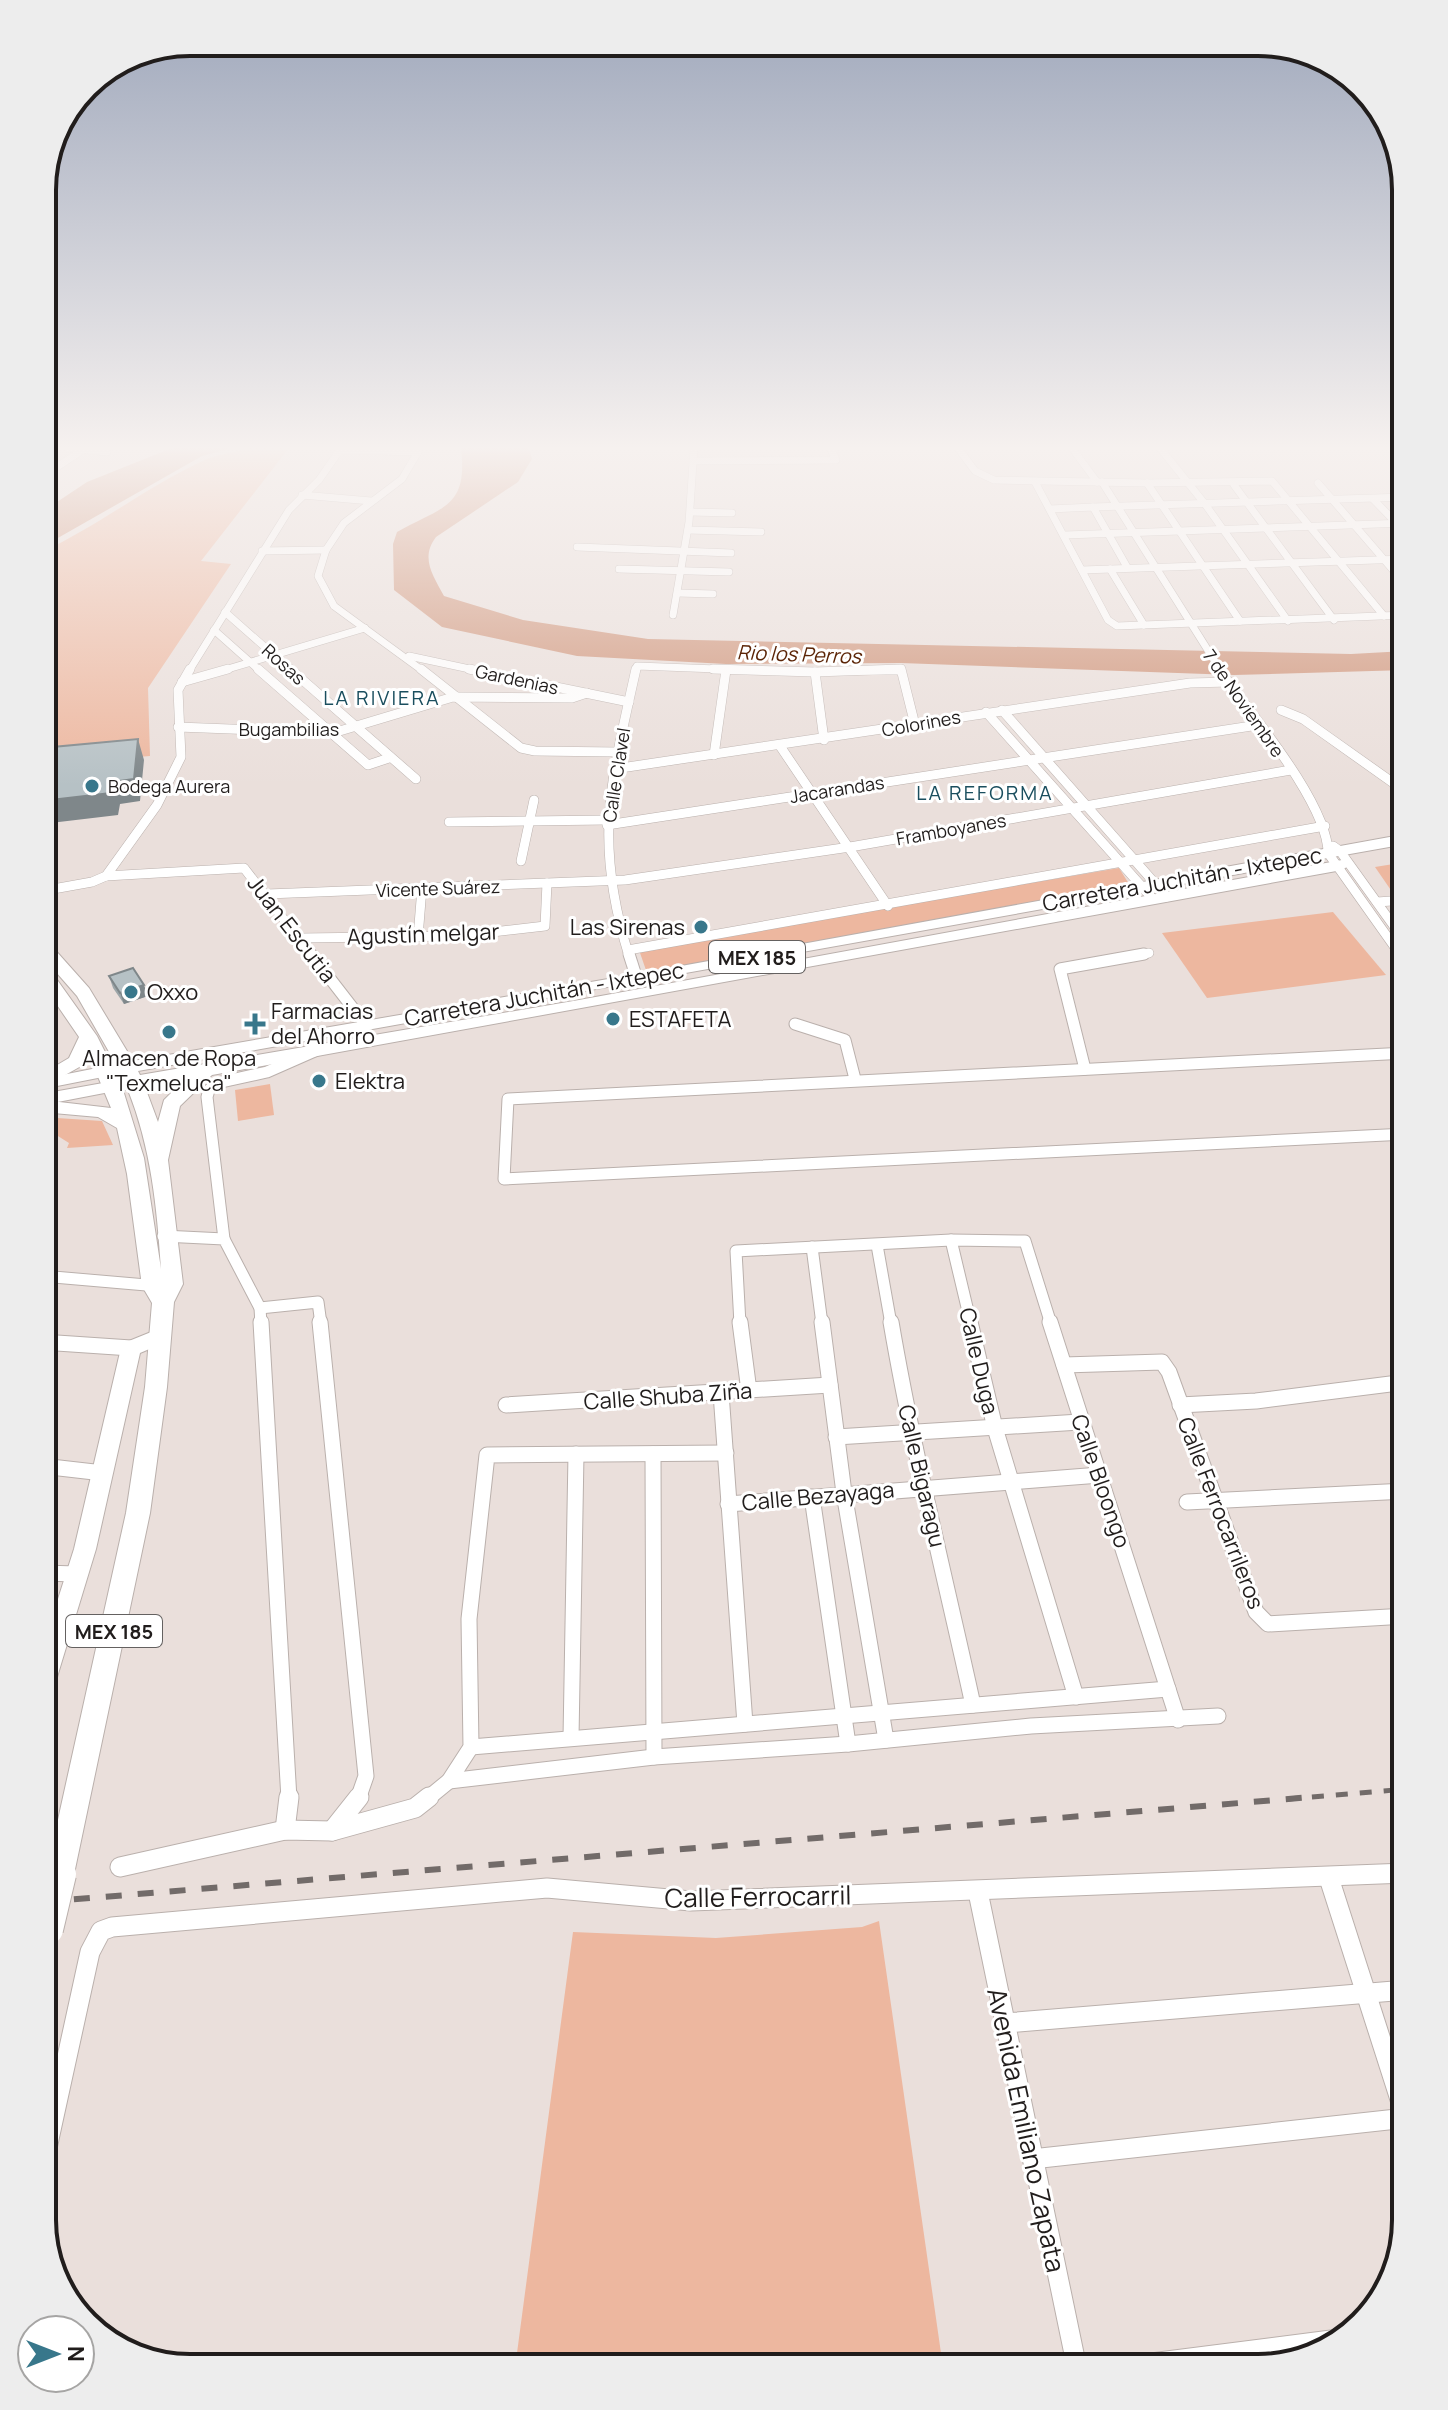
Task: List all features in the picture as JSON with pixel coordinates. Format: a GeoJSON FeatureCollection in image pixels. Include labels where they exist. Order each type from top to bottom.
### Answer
{"type":"FeatureCollection","features":[{"type":"Feature","properties":{"kind":"main road","name":"Carretera Juchitán - Ixtepec"},"geometry":{"type":"LineString","coordinates":[[110,1079],[1154,892],[1392,842]]}},
{"type":"Feature","properties":{"kind":"main road","name":"Carretera Juchitán - Ixtepec"},"geometry":{"type":"LineString","coordinates":[[1337,855],[1392,853]]}},
{"type":"Feature","properties":{"kind":"main road","name":"Carretera Juchitán - Ixtepec"},"geometry":{"type":"LineString","coordinates":[[316,1042],[366,1025],[1154,892]]}},
{"type":"Feature","properties":{"kind":"main road","name":"MEX 185"},"geometry":{"type":"LineString","coordinates":[[56,960],[111,1037],[132,1074],[159,1162],[168,1235],[156,1387],[138,1513],[56,1892]]}},
{"type":"Feature","properties":{"kind":"main road","name":"MEX 185"},"geometry":{"type":"LineString","coordinates":[[56,989],[73,1010],[110,1079],[134,1157],[144,1238],[163,1291]]}},
{"type":"Feature","properties":{"kind":"main road"},"geometry":{"type":"LineString","coordinates":[[56,1076],[77,1061],[88,1036]]}},
{"type":"Feature","properties":{"kind":"main road"},"geometry":{"type":"LineString","coordinates":[[111,1037],[142,1054],[203,1061]]}},
{"type":"Feature","properties":{"kind":"main road"},"geometry":{"type":"LineString","coordinates":[[159,1162],[171,1104],[203,1061]]}},
{"type":"Feature","properties":{"kind":"main road"},"geometry":{"type":"LineString","coordinates":[[56,1107],[102,1111],[124,1124]]}},
{"type":"Feature","properties":{"kind":"street"},"geometry":{"type":"LineString","coordinates":[[110,872],[157,805],[181,757],[178,690],[256,560]]}},
{"type":"Feature","properties":{"kind":"street"},"geometry":{"type":"LineString","coordinates":[[323,560],[318,576],[334,606],[405,655],[453,697],[526,750],[617,752]]}},
{"type":"Feature","properties":{"kind":"street"},"geometry":{"type":"LineString","coordinates":[[673,615],[685,560]]}},
{"type":"Feature","properties":{"kind":"street"},"geometry":{"type":"LineString","coordinates":[[1077,560],[1108,620],[1117,626],[1392,616]]}},
{"type":"Feature","properties":{"kind":"street"},"geometry":{"type":"LineString","coordinates":[[1123,560],[1127,567]]}},
{"type":"Feature","properties":{"kind":"street","name":"7 de Noviembre"},"geometry":{"type":"LineString","coordinates":[[1152,560],[1212,658],[1291,770],[1325,826],[1337,855]]}},
{"type":"Feature","properties":{"kind":"street"},"geometry":{"type":"LineString","coordinates":[[1198,560],[1240,621]]}},
{"type":"Feature","properties":{"kind":"street"},"geometry":{"type":"LineString","coordinates":[[1246,560],[1288,621]]}},
{"type":"Feature","properties":{"kind":"street"},"geometry":{"type":"LineString","coordinates":[[1082,570],[1351,560]]}},
{"type":"Feature","properties":{"kind":"street"},"geometry":{"type":"LineString","coordinates":[[1338,561],[1384,616]]}},
{"type":"Feature","properties":{"kind":"street"},"geometry":{"type":"LineString","coordinates":[[1292,562],[1334,620]]}},
{"type":"Feature","properties":{"kind":"street"},"geometry":{"type":"LineString","coordinates":[[619,569],[729,572]]}},
{"type":"Feature","properties":{"kind":"street"},"geometry":{"type":"LineString","coordinates":[[1110,569],[1144,625]]}},
{"type":"Feature","properties":{"kind":"street"},"geometry":{"type":"LineString","coordinates":[[678,593],[713,594]]}},
{"type":"Feature","properties":{"kind":"street","name":"Rosas"},"geometry":{"type":"LineString","coordinates":[[225,612],[416,779]]}},
{"type":"Feature","properties":{"kind":"street"},"geometry":{"type":"LineString","coordinates":[[182,682],[365,628]]}},
{"type":"Feature","properties":{"kind":"street","name":"Rosas"},"geometry":{"type":"LineString","coordinates":[[214,630],[368,765],[389,758]]}},
{"type":"Feature","properties":{"kind":"street","name":"Gardenias"},"geometry":{"type":"LineString","coordinates":[[405,655],[629,702]]}},
{"type":"Feature","properties":{"kind":"street","name":"Calle Clavel"},"geometry":{"type":"LineString","coordinates":[[637,979],[610,882],[607,823],[617,752],[637,666],[726,670]]}},
{"type":"Feature","properties":{"kind":"street"},"geometry":{"type":"LineString","coordinates":[[714,755],[726,670],[815,672],[901,669],[915,725]]}},
{"type":"Feature","properties":{"kind":"street"},"geometry":{"type":"LineString","coordinates":[[815,672],[824,740]]}},
{"type":"Feature","properties":{"kind":"street","name":"Colorines"},"geometry":{"type":"LineString","coordinates":[[614,769],[1190,683],[1230,684]]}},
{"type":"Feature","properties":{"kind":"street","name":"Bugambilias"},"geometry":{"type":"LineString","coordinates":[[178,727],[333,733],[453,697],[572,698],[587,693]]}},
{"type":"Feature","properties":{"kind":"street"},"geometry":{"type":"LineString","coordinates":[[1002,710],[1136,861],[1154,892]]}},
{"type":"Feature","properties":{"kind":"street"},"geometry":{"type":"LineString","coordinates":[[1281,710],[1314,726],[1392,782]]}},
{"type":"Feature","properties":{"kind":"street"},"geometry":{"type":"LineString","coordinates":[[986,712],[1122,864],[1154,892]]}},
{"type":"Feature","properties":{"kind":"street","name":"Jacarandas"},"geometry":{"type":"LineString","coordinates":[[449,822],[607,823],[1258,725]]}},
{"type":"Feature","properties":{"kind":"street"},"geometry":{"type":"LineString","coordinates":[[780,746],[888,906]]}},
{"type":"Feature","properties":{"kind":"street","name":"Framboyanes"},"geometry":{"type":"LineString","coordinates":[[610,882],[850,847],[1291,770]]}},
{"type":"Feature","properties":{"kind":"street"},"geometry":{"type":"LineString","coordinates":[[521,861],[534,800]]}},
{"type":"Feature","properties":{"kind":"street"},"geometry":{"type":"LineString","coordinates":[[628,950],[1325,826]]}},
{"type":"Feature","properties":{"kind":"street"},"geometry":{"type":"LineString","coordinates":[[1337,855],[1361,887],[1392,939]]}},
{"type":"Feature","properties":{"kind":"street","name":"Juan Escutia"},"geometry":{"type":"LineString","coordinates":[[56,887],[110,872],[246,869],[366,1025]]}},
{"type":"Feature","properties":{"kind":"street","name":"Vicente Suárez"},"geometry":{"type":"LineString","coordinates":[[267,894],[610,882]]}},
{"type":"Feature","properties":{"kind":"street","name":"Agustín melgar"},"geometry":{"type":"LineString","coordinates":[[301,938],[458,936],[545,926],[547,883]]}},
{"type":"Feature","properties":{"kind":"street"},"geometry":{"type":"LineString","coordinates":[[1361,887],[1392,923]]}},
{"type":"Feature","properties":{"kind":"street"},"geometry":{"type":"LineString","coordinates":[[418,937],[422,888]]}},
{"type":"Feature","properties":{"kind":"street"},"geometry":{"type":"LineString","coordinates":[[1377,902],[1392,901]]}},
{"type":"Feature","properties":{"kind":"street"},"geometry":{"type":"LineString","coordinates":[[1085,1069],[1060,969],[1149,953]]}},
{"type":"Feature","properties":{"kind":"street"},"geometry":{"type":"LineString","coordinates":[[795,1024],[845,1040],[855,1079]]}},
{"type":"Feature","properties":{"kind":"street"},"geometry":{"type":"LineString","coordinates":[[285,1830],[289,1799],[260,1308],[224,1239],[207,1097],[209,1090],[217,1083],[267,1072],[316,1042]]}},
{"type":"Feature","properties":{"kind":"street"},"geometry":{"type":"LineString","coordinates":[[1392,1054],[508,1099],[504,1179],[1392,1135]]}},
{"type":"Feature","properties":{"kind":"street"},"geometry":{"type":"LineString","coordinates":[[56,1082],[110,1079]]}},
{"type":"Feature","properties":{"kind":"street"},"geometry":{"type":"LineString","coordinates":[[56,1096],[110,1079]]}},
{"type":"Feature","properties":{"kind":"street"},"geometry":{"type":"LineString","coordinates":[[144,1238],[168,1235],[224,1239]]}},
{"type":"Feature","properties":{"kind":"street"},"geometry":{"type":"LineString","coordinates":[[749,1391],[740,1330],[736,1251],[951,1240]]}},
{"type":"Feature","properties":{"kind":"street","name":"Calle Bloongo"},"geometry":{"type":"LineString","coordinates":[[951,1240],[1025,1241],[1080,1422],[1100,1475],[1178,1720]]}},
{"type":"Feature","properties":{"kind":"street","name":"Calle Duga"},"geometry":{"type":"LineString","coordinates":[[951,1240],[995,1428],[1076,1697]]}},
{"type":"Feature","properties":{"kind":"street","name":"Calle Bigaragu"},"geometry":{"type":"LineString","coordinates":[[877,1245],[910,1433],[926,1488],[973,1705]]}},
{"type":"Feature","properties":{"kind":"street"},"geometry":{"type":"LineString","coordinates":[[812,1247],[844,1493],[886,1740]]}},
{"type":"Feature","properties":{"kind":"street"},"geometry":{"type":"LineString","coordinates":[[56,1278],[163,1291]]}},
{"type":"Feature","properties":{"kind":"street"},"geometry":{"type":"LineString","coordinates":[[260,1308],[318,1302],[366,1776],[358,1800],[332,1831]]}},
{"type":"Feature","properties":{"kind":"street"},"geometry":{"type":"LineString","coordinates":[[56,1343],[131,1348],[161,1336]]}},
{"type":"Feature","properties":{"kind":"street"},"geometry":{"type":"LineString","coordinates":[[56,1642],[103,1473],[131,1348]]}},
{"type":"Feature","properties":{"kind":"street","name":"Calle Ferrocarrileros"},"geometry":{"type":"LineString","coordinates":[[1064,1365],[1162,1362],[1169,1372],[1218,1502],[1256,1612],[1268,1624],[1392,1617]]}},
{"type":"Feature","properties":{"kind":"street"},"geometry":{"type":"LineString","coordinates":[[1180,1405],[1256,1401],[1392,1384]]}},
{"type":"Feature","properties":{"kind":"street","name":"Calle Shuba Ziña"},"geometry":{"type":"LineString","coordinates":[[506,1405],[830,1385]]}},
{"type":"Feature","properties":{"kind":"street"},"geometry":{"type":"LineString","coordinates":[[721,1393],[745,1724]]}},
{"type":"Feature","properties":{"kind":"street"},"geometry":{"type":"LineString","coordinates":[[836,1437],[1080,1422]]}},
{"type":"Feature","properties":{"kind":"street"},"geometry":{"type":"LineString","coordinates":[[120,1867],[285,1830],[332,1831],[415,1808],[449,1781],[471,1747],[469,1619],[487,1455],[726,1453]]}},
{"type":"Feature","properties":{"kind":"street"},"geometry":{"type":"LineString","coordinates":[[571,1738],[576,1454]]}},
{"type":"Feature","properties":{"kind":"street"},"geometry":{"type":"LineString","coordinates":[[653,1454],[654,1757]]}},
{"type":"Feature","properties":{"kind":"street"},"geometry":{"type":"LineString","coordinates":[[56,1468],[103,1473]]}},
{"type":"Feature","properties":{"kind":"street","name":"Calle Bezayaga"},"geometry":{"type":"LineString","coordinates":[[728,1504],[1100,1475]]}},
{"type":"Feature","properties":{"kind":"street"},"geometry":{"type":"LineString","coordinates":[[1187,1502],[1392,1492]]}},
{"type":"Feature","properties":{"kind":"street"},"geometry":{"type":"LineString","coordinates":[[812,1497],[848,1744]]}},
{"type":"Feature","properties":{"kind":"street"},"geometry":{"type":"LineString","coordinates":[[56,1573],[77,1574]]}},
{"type":"Feature","properties":{"kind":"street"},"geometry":{"type":"LineString","coordinates":[[471,1747],[1168,1689]]}},
{"type":"Feature","properties":{"kind":"street"},"geometry":{"type":"LineString","coordinates":[[449,1781],[654,1757],[848,1744],[1031,1726],[1218,1716]]}},
{"type":"Feature","properties":{"kind":"street","name":"Calle Ferrocarril"},"geometry":{"type":"LineString","coordinates":[[56,2107],[90,1952],[101,1931],[112,1927],[547,1888],[691,1901],[1392,1874]]}},
{"type":"Feature","properties":{"kind":"street"},"geometry":{"type":"LineString","coordinates":[[1329,1878],[1392,2072]]}},
{"type":"Feature","properties":{"kind":"street","name":"Avenida Emiliano Zapata"},"geometry":{"type":"LineString","coordinates":[[978,1892],[1074,2354]]}},
{"type":"Feature","properties":{"kind":"street"},"geometry":{"type":"LineString","coordinates":[[1005,2023],[1392,1991]]}},
{"type":"Feature","properties":{"kind":"street"},"geometry":{"type":"LineString","coordinates":[[1032,2159],[1392,2120]]}},
{"type":"Feature","properties":{"kind":"street"},"geometry":{"type":"LineString","coordinates":[[1222,2354],[1310,2343]]}},
{"type":"Feature","properties":{"kind":"shaded area"},"geometry":{"type":"Polygon","coordinates":[[[56,560],[201,560],[231,564],[148,688],[150,756],[56,764],[56,560]]]}},
{"type":"Feature","properties":{"kind":"shaded area"},"geometry":{"type":"Polygon","coordinates":[[[1392,864],[1392,892],[1375,867],[1392,864]]]}},
{"type":"Feature","properties":{"kind":"shaded area"},"geometry":{"type":"Polygon","coordinates":[[[1119,868],[1129,884],[647,973],[639,950],[1119,868]]]}},
{"type":"Feature","properties":{"kind":"shaded area"},"geometry":{"type":"Polygon","coordinates":[[[1333,912],[1386,975],[1207,998],[1162,933],[1333,912]]]}},
{"type":"Feature","properties":{"kind":"shaded area"},"geometry":{"type":"Polygon","coordinates":[[[270,1084],[274,1115],[238,1121],[235,1090],[270,1084]]]}},
{"type":"Feature","properties":{"kind":"shaded area"},"geometry":{"type":"Polygon","coordinates":[[[56,1118],[102,1121],[113,1145],[67,1148],[69,1143],[56,1135],[56,1118]]]}},
{"type":"Feature","properties":{"kind":"shaded area"},"geometry":{"type":"Polygon","coordinates":[[[879,1921],[941,2354],[517,2354],[573,1932],[716,1938],[862,1927],[879,1921]]]}},
{"type":"Feature","properties":{"kind":"water","name":"Rio los Perros"},"geometry":{"type":"Polygon","coordinates":[[[393,560],[429,560],[432,574],[444,596],[523,620],[648,639],[1351,654],[1392,652],[1392,670],[1234,675],[901,663],[726,664],[577,656],[442,627],[394,590],[393,560]]]}},
{"type":"Feature","properties":{"kind":"building"},"geometry":{"type":"Polygon","coordinates":[[[138,739],[134,779],[113,782],[111,793],[56,799],[56,747],[138,739]]]}},
{"type":"Feature","properties":{"kind":"building"},"geometry":{"type":"Polygon","coordinates":[[[133,968],[144,985],[120,993],[109,976],[133,968]]]}},
{"type":"Feature","properties":{"kind":"railway"},"geometry":{"type":"LineString","coordinates":[[1296,1798],[1392,1790]]}},
{"type":"Feature","properties":{"kind":"railway"},"geometry":{"type":"LineString","coordinates":[[1296,1798],[1312,1797]]}},
{"type":"Feature","properties":{"kind":"railway"},"geometry":{"type":"LineString","coordinates":[[56,1901],[1296,1798]]}},
{"type":"Feature","properties":{"kind":"railway"},"geometry":{"type":"LineString","coordinates":[[1288,1799],[1296,1798]]}},
{"type":"Feature","properties":{"kind":"place","name":"Bodega Aurera"},"geometry":{"type":"Point","coordinates":[92,786]}},
{"type":"Feature","properties":{"kind":"place","name":"Las Sirenas"},"geometry":{"type":"Point","coordinates":[701,927]}},
{"type":"Feature","properties":{"kind":"place","name":"Oxxo"},"geometry":{"type":"Point","coordinates":[131,992]}},
{"type":"Feature","properties":{"kind":"place","name":"ESTAFETA"},"geometry":{"type":"Point","coordinates":[613,1019]}},
{"type":"Feature","properties":{"kind":"place","name":"Farmacias del Ahorro"},"geometry":{"type":"Point","coordinates":[255,1024]}},
{"type":"Feature","properties":{"kind":"place","name":"Almacen de Ropa \"Texmeluca\""},"geometry":{"type":"Point","coordinates":[169,1032]}},
{"type":"Feature","properties":{"kind":"place","name":"Elektra"},"geometry":{"type":"Point","coordinates":[319,1081]}},
{"type":"Feature","properties":{"kind":"district","name":"LA RIVIERA"},"geometry":{"type":"Point","coordinates":[382,697]}},
{"type":"Feature","properties":{"kind":"district","name":"LA REFORMA"},"geometry":{"type":"Point","coordinates":[985,792]}}]}
